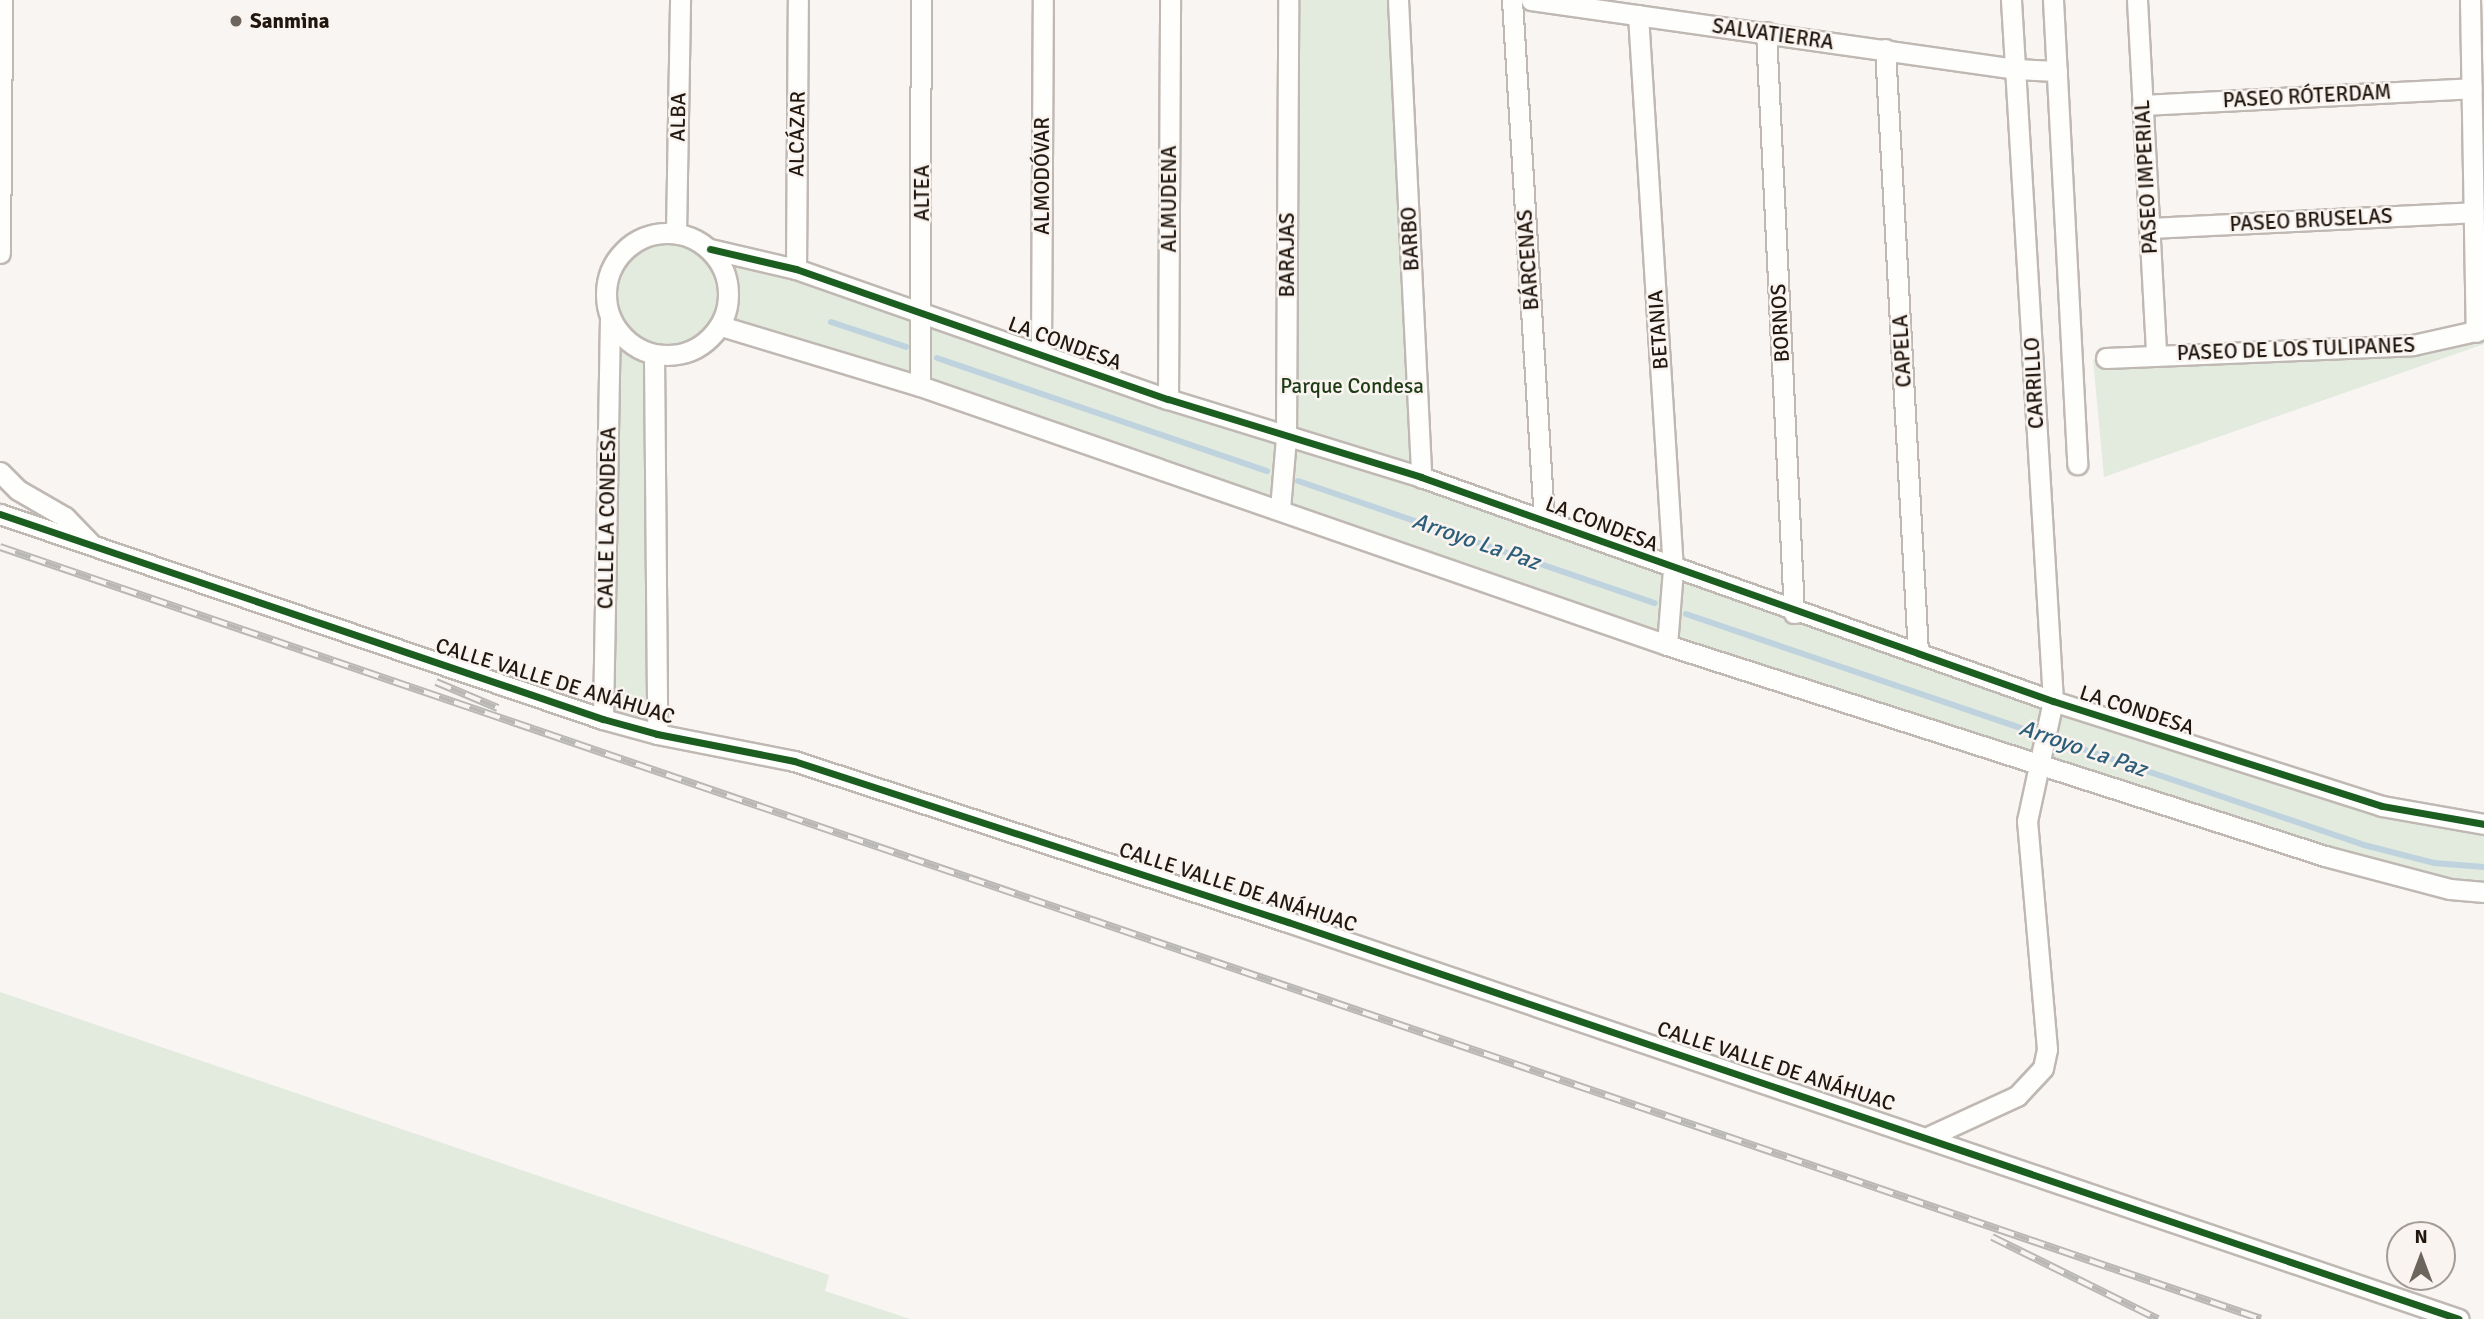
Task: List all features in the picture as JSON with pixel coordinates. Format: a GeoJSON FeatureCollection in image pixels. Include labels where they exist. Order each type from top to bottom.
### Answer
{"type":"FeatureCollection","features":[{"type":"Feature","properties":{"kind":"street"},"geometry":{"type":"LineString","coordinates":[[0,253],[2,0]]}},
{"type":"Feature","properties":{"kind":"street","name":"ALBA"},"geometry":{"type":"LineString","coordinates":[[676,233],[680,0]]}},
{"type":"Feature","properties":{"kind":"street","name":"ALCÁZAR"},"geometry":{"type":"LineString","coordinates":[[796,269],[799,0]]}},
{"type":"Feature","properties":{"kind":"street","name":"ALTEA"},"geometry":{"type":"LineString","coordinates":[[920,386],[923,311],[921,0]]}},
{"type":"Feature","properties":{"kind":"street","name":"ALMODÓVAR"},"geometry":{"type":"LineString","coordinates":[[1041,353],[1043,0]]}},
{"type":"Feature","properties":{"kind":"street","name":"ALMUDENA"},"geometry":{"type":"LineString","coordinates":[[1168,399],[1170,0]]}},
{"type":"Feature","properties":{"kind":"street","name":"BARAJAS"},"geometry":{"type":"LineString","coordinates":[[1280,509],[1286,437],[1288,0]]}},
{"type":"Feature","properties":{"kind":"street","name":"BARBO"},"geometry":{"type":"LineString","coordinates":[[1398,0],[1421,477]]}},
{"type":"Feature","properties":{"kind":"street","name":"BÁRCENAS"},"geometry":{"type":"LineString","coordinates":[[1512,0],[1545,520]]}},
{"type":"Feature","properties":{"kind":"street","name":"SALVATIERRA"},"geometry":{"type":"LineString","coordinates":[[1531,0],[2015,69],[2057,71]]}},
{"type":"Feature","properties":{"kind":"street","name":"CARRILLO"},"geometry":{"type":"LineString","coordinates":[[1930,1136],[2017,1096],[2043,1068],[2047,1049],[2027,821],[2053,707],[2011,0]]}},
{"type":"Feature","properties":{"kind":"street"},"geometry":{"type":"LineString","coordinates":[[2053,0],[2077,464]]}},
{"type":"Feature","properties":{"kind":"street","name":"PASEO IMPERIAL"},"geometry":{"type":"LineString","coordinates":[[2137,0],[2156,355]]}},
{"type":"Feature","properties":{"kind":"street"},"geometry":{"type":"LineString","coordinates":[[2470,0],[2474,212],[2480,331]]}},
{"type":"Feature","properties":{"kind":"street","name":"BETANIA"},"geometry":{"type":"LineString","coordinates":[[1638,15],[1673,569],[1667,645]]}},
{"type":"Feature","properties":{"kind":"street","name":"BORNOS"},"geometry":{"type":"LineString","coordinates":[[1766,32],[1794,613]]}},
{"type":"Feature","properties":{"kind":"street","name":"CAPELA"},"geometry":{"type":"LineString","coordinates":[[1885,49],[1918,653]]}},
{"type":"Feature","properties":{"kind":"street","name":"PASEO RÓTERDAM"},"geometry":{"type":"LineString","coordinates":[[2143,105],[2472,88]]}},
{"type":"Feature","properties":{"kind":"street","name":"PASEO BRUSELAS"},"geometry":{"type":"LineString","coordinates":[[2149,228],[2474,212]]}},
{"type":"Feature","properties":{"kind":"street"},"geometry":{"type":"LineString","coordinates":[[676,233],[710,249],[729,286],[728,306],[721,326],[704,345],[680,355],[654,355],[628,341],[610,318],[606,300],[613,264],[640,239],[676,233]]}},
{"type":"Feature","properties":{"kind":"street","name":"LA CONDESA"},"geometry":{"type":"LineString","coordinates":[[710,249],[796,269],[923,311],[1168,399],[1421,477],[1794,613],[1918,653],[2053,707],[2382,806],[2484,824]]}},
{"type":"Feature","properties":{"kind":"street","name":"CALLE LA CONDESA"},"geometry":{"type":"LineString","coordinates":[[603,719],[610,318]]}},
{"type":"Feature","properties":{"kind":"street"},"geometry":{"type":"LineString","coordinates":[[721,326],[920,386],[1667,645],[2041,759],[2337,859],[2450,889],[2484,892]]}},
{"type":"Feature","properties":{"kind":"street","name":"PASEO DE LOS TULIPANES"},"geometry":{"type":"LineString","coordinates":[[2106,358],[2413,345],[2480,331]]}},
{"type":"Feature","properties":{"kind":"street"},"geometry":{"type":"LineString","coordinates":[[654,355],[657,734]]}},
{"type":"Feature","properties":{"kind":"street"},"geometry":{"type":"LineString","coordinates":[[0,472],[18,490],[65,517],[93,546]]}},
{"type":"Feature","properties":{"kind":"street","name":"CALLE VALLE DE ANÁHUAC"},"geometry":{"type":"LineString","coordinates":[[0,514],[603,719],[657,734],[794,761],[1930,1136],[2459,1319]]}},
{"type":"Feature","properties":{"kind":"green space","name":"Parque Condesa"},"geometry":{"type":"Polygon","coordinates":[[[1288,0],[1398,0],[1421,477],[2382,806],[2484,824],[2484,892],[2395,876],[721,326],[704,345],[680,355],[655,355],[657,734],[603,719],[610,318],[606,300],[607,281],[625,250],[640,239],[676,233],[710,249],[1286,437],[1288,0]]]}},
{"type":"Feature","properties":{"kind":"green space"},"geometry":{"type":"Polygon","coordinates":[[[2484,329],[2484,344],[2104,477],[2093,359],[2413,345],[2484,329]]]}},
{"type":"Feature","properties":{"kind":"green space"},"geometry":{"type":"Polygon","coordinates":[[[0,992],[829,1275],[825,1291],[910,1319],[0,1319],[0,992]]]}},
{"type":"Feature","properties":{"kind":"waterway","name":"Arroyo La Paz"},"geometry":{"type":"LineString","coordinates":[[831,322],[906,347]]}},
{"type":"Feature","properties":{"kind":"waterway","name":"Arroyo La Paz"},"geometry":{"type":"LineString","coordinates":[[937,358],[1267,471]]}},
{"type":"Feature","properties":{"kind":"waterway","name":"Arroyo La Paz"},"geometry":{"type":"LineString","coordinates":[[1298,481],[1655,603]]}},
{"type":"Feature","properties":{"kind":"waterway","name":"Arroyo La Paz"},"geometry":{"type":"LineString","coordinates":[[1686,614],[2364,845],[2434,863],[2484,867]]}},
{"type":"Feature","properties":{"kind":"railway"},"geometry":{"type":"LineString","coordinates":[[0,547],[2261,1319]]}},
{"type":"Feature","properties":{"kind":"railway"},"geometry":{"type":"LineString","coordinates":[[436,682],[498,708]]}},
{"type":"Feature","properties":{"kind":"railway"},"geometry":{"type":"LineString","coordinates":[[1992,1237],[2158,1319]]}},
{"type":"Feature","properties":{"kind":"cycle path"},"geometry":{"type":"LineString","coordinates":[[710,249],[796,269],[1168,399],[1421,477],[2053,701],[2382,806],[2484,824]]}},
{"type":"Feature","properties":{"kind":"cycle path"},"geometry":{"type":"LineString","coordinates":[[0,514],[603,719],[657,734],[794,761],[1288,922],[2459,1319]]}},
{"type":"Feature","properties":{"kind":"place","name":"Sanmina"},"geometry":{"type":"Point","coordinates":[236,21]}}]}
